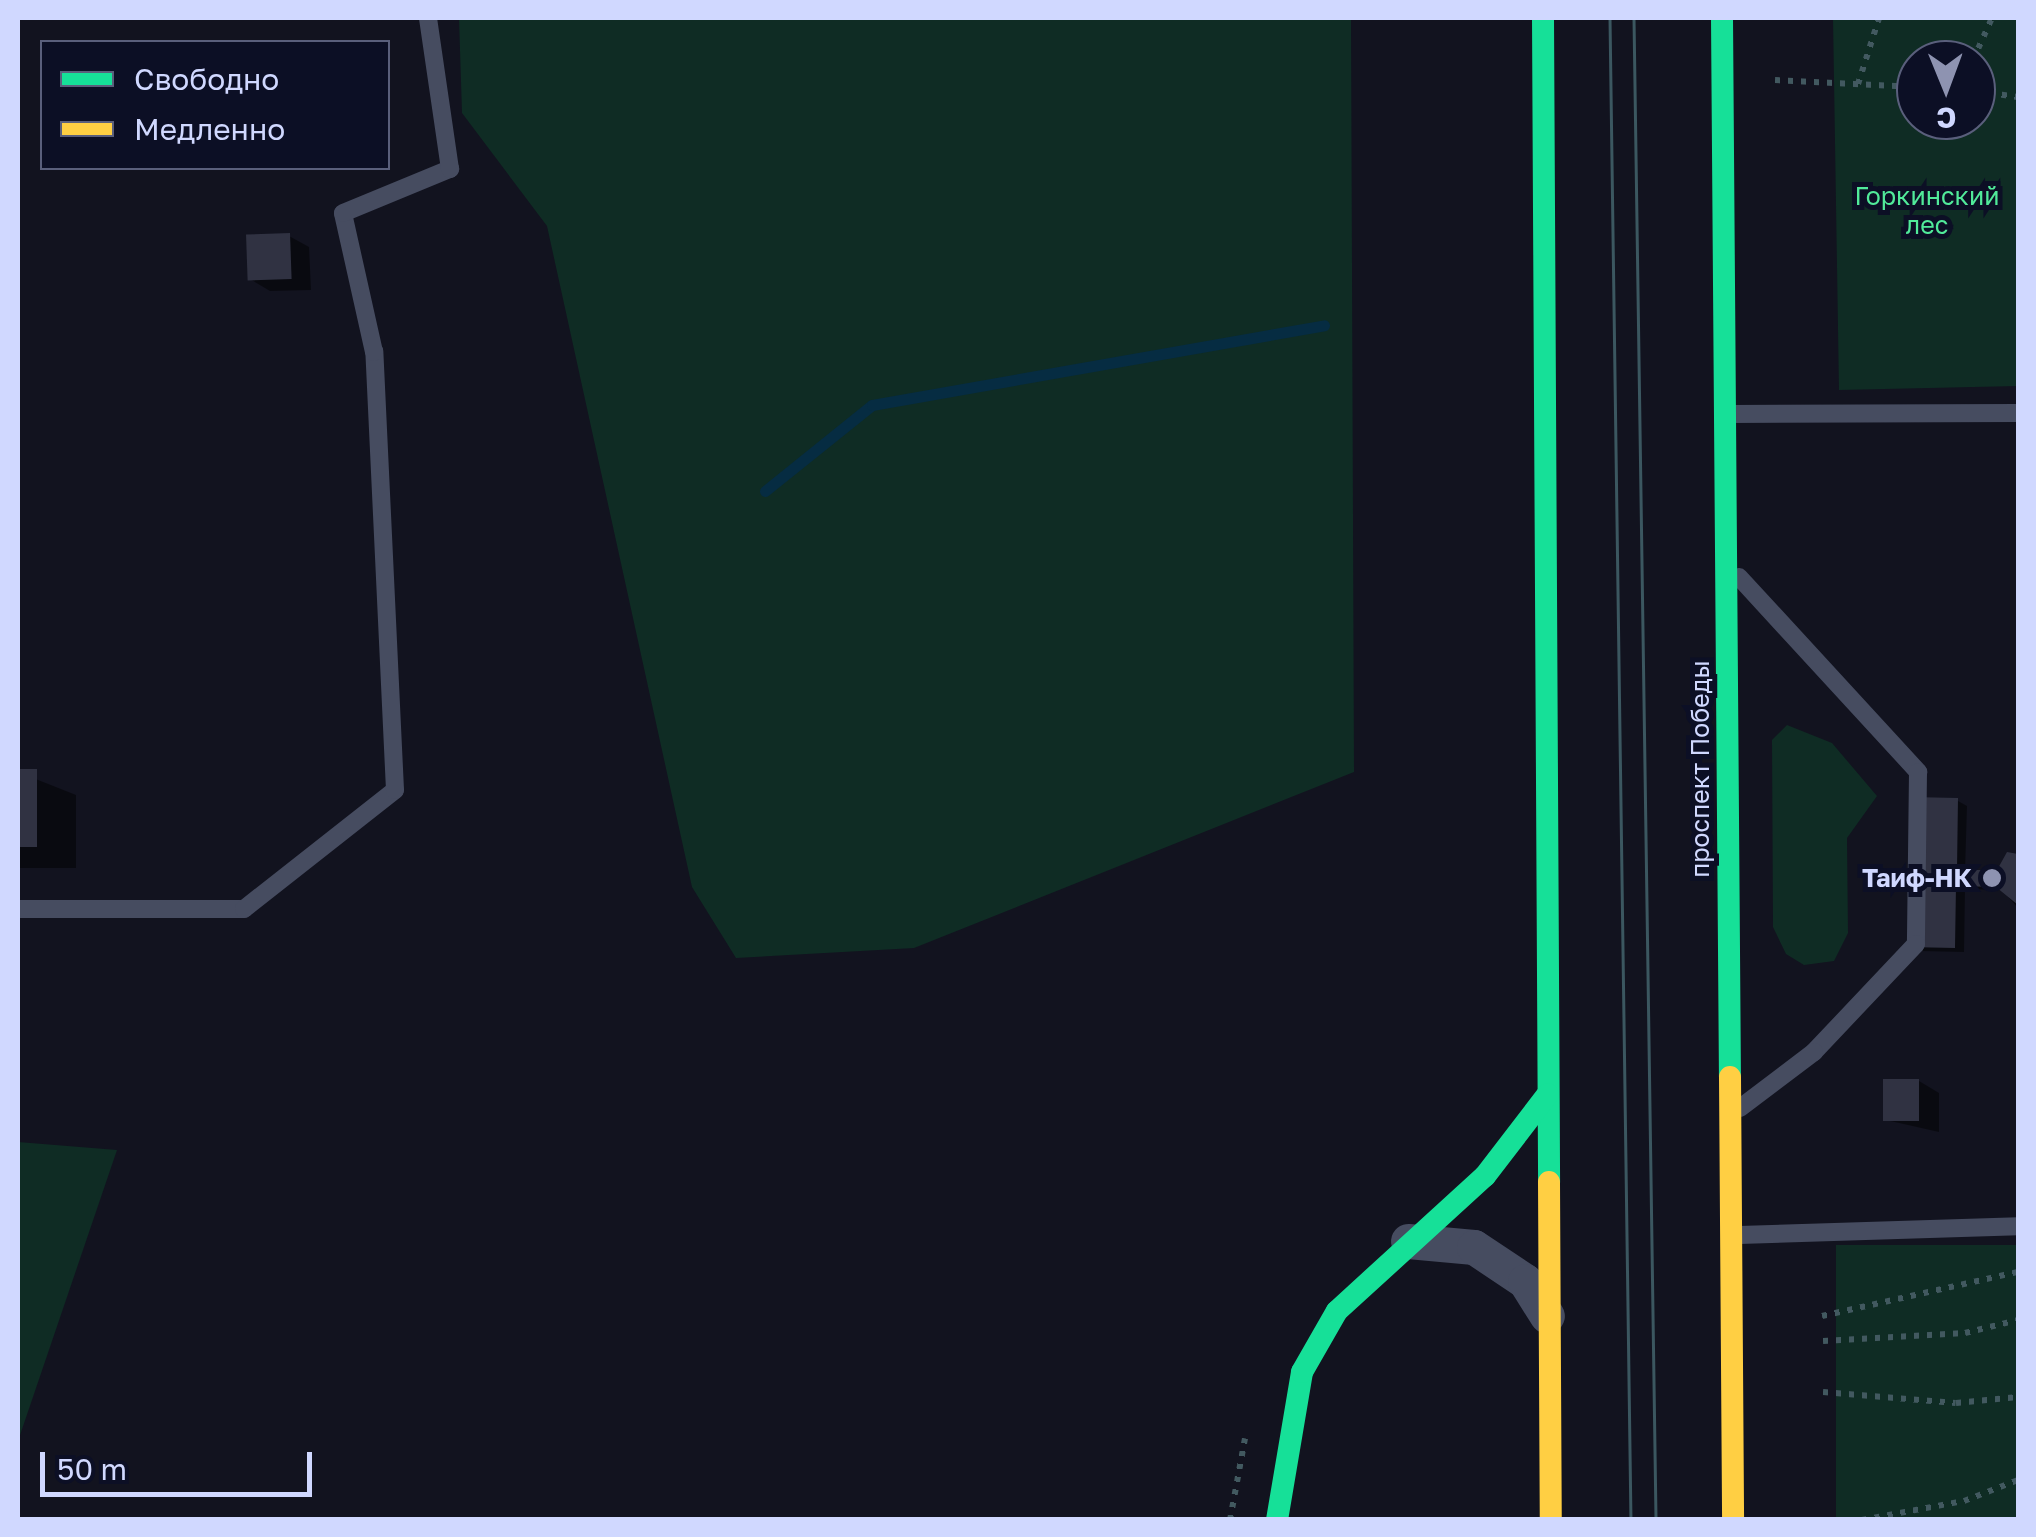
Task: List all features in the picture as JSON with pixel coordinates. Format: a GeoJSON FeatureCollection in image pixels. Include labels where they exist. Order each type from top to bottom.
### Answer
{"type":"FeatureCollection","features":[{"type":"Feature","properties":{"kind":"main road"},"geometry":{"type":"LineString","coordinates":[[1543,18],[1551,1520]]}},
{"type":"Feature","properties":{"kind":"main road","name":"проспект Победы"},"geometry":{"type":"LineString","coordinates":[[1722,18],[1727,1118],[1733,1520]]}},
{"type":"Feature","properties":{"kind":"main road"},"geometry":{"type":"LineString","coordinates":[[1277,1520],[1302,1372],[1365,1276],[1485,1176],[1548,1094]]}},
{"type":"Feature","properties":{"kind":"street"},"geometry":{"type":"LineString","coordinates":[[1408,1241],[1474,1248],[1525,1281],[1549,1320]]}},
{"type":"Feature","properties":{"kind":"lane"},"geometry":{"type":"LineString","coordinates":[[18,910],[244,909],[395,790],[374,352],[343,213],[450,169],[428,18]]}},
{"type":"Feature","properties":{"kind":"lane"},"geometry":{"type":"LineString","coordinates":[[1726,414],[2018,413]]}},
{"type":"Feature","properties":{"kind":"lane"},"geometry":{"type":"LineString","coordinates":[[1727,565],[1918,772],[1916,944],[1814,1052],[1727,1118]]}},
{"type":"Feature","properties":{"kind":"lane"},"geometry":{"type":"LineString","coordinates":[[1728,1235],[2018,1226]]}},
{"type":"Feature","properties":{"kind":"path"},"geometry":{"type":"LineString","coordinates":[[1858,84],[1880,18]]}},
{"type":"Feature","properties":{"kind":"path"},"geometry":{"type":"LineString","coordinates":[[1775,80],[1896,86]]}},
{"type":"Feature","properties":{"kind":"path"},"geometry":{"type":"LineString","coordinates":[[1822,1316],[2018,1272]]}},
{"type":"Feature","properties":{"kind":"path"},"geometry":{"type":"LineString","coordinates":[[1823,1341],[1965,1333],[2018,1320]]}},
{"type":"Feature","properties":{"kind":"path"},"geometry":{"type":"LineString","coordinates":[[1822,1392],[1956,1403],[2018,1397]]}},
{"type":"Feature","properties":{"kind":"path"},"geometry":{"type":"LineString","coordinates":[[1862,1520],[1964,1501],[2018,1480]]}},
{"type":"Feature","properties":{"kind":"path"},"geometry":{"type":"LineString","coordinates":[[706,1520],[1077,1520]]}},
{"type":"Feature","properties":{"kind":"green space"},"geometry":{"type":"Polygon","coordinates":[[[459,18],[1351,18],[1354,772],[914,948],[736,958],[692,887],[547,226],[462,113],[459,18]]]}},
{"type":"Feature","properties":{"kind":"green space","name":"Горкинский лес"},"geometry":{"type":"Polygon","coordinates":[[[1833,18],[2018,18],[2018,386],[1839,390],[1833,18]]]}},
{"type":"Feature","properties":{"kind":"green space"},"geometry":{"type":"Polygon","coordinates":[[[1787,725],[1832,743],[1877,796],[1847,838],[1848,933],[1834,961],[1804,965],[1786,954],[1773,927],[1772,740],[1787,725]]]}},
{"type":"Feature","properties":{"kind":"green space"},"geometry":{"type":"Polygon","coordinates":[[[18,1142],[117,1150],[18,1441],[18,1142]]]}},
{"type":"Feature","properties":{"kind":"green space"},"geometry":{"type":"Polygon","coordinates":[[[1836,1245],[2018,1245],[2018,1519],[1836,1519],[1836,1245]]]}},
{"type":"Feature","properties":{"kind":"building"},"geometry":{"type":"Polygon","coordinates":[[[290,233],[292,279],[248,281],[246,235],[290,233]]]}},
{"type":"Feature","properties":{"kind":"building"},"geometry":{"type":"Polygon","coordinates":[[[18,769],[37,769],[37,847],[18,847],[18,769]]]}},
{"type":"Feature","properties":{"kind":"building"},"geometry":{"type":"Polygon","coordinates":[[[1911,797],[1958,798],[1957,870],[1997,870],[2007,852],[2018,854],[2018,905],[1996,887],[1956,886],[1955,948],[1908,947],[1911,797]]]}},
{"type":"Feature","properties":{"kind":"building"},"geometry":{"type":"Polygon","coordinates":[[[1883,1079],[1919,1079],[1919,1121],[1883,1121],[1883,1079]]]}},
{"type":"Feature","properties":{"kind":"waterway"},"geometry":{"type":"LineString","coordinates":[[765,491],[872,405],[1324,325]]}},
{"type":"Feature","properties":{"kind":"tram line"},"geometry":{"type":"LineString","coordinates":[[1610,18],[1631,1520]]}},
{"type":"Feature","properties":{"kind":"tram line"},"geometry":{"type":"LineString","coordinates":[[1634,18],[1656,1520]]}},
{"type":"Feature","properties":{"kind":"traffic: fast"},"geometry":{"type":"LineString","coordinates":[[1543,18],[1549,1182]]}},
{"type":"Feature","properties":{"kind":"traffic: fast"},"geometry":{"type":"LineString","coordinates":[[1722,18],[1730,1077]]}},
{"type":"Feature","properties":{"kind":"traffic: fast"},"geometry":{"type":"LineString","coordinates":[[1277,1520],[1302,1372],[1337,1311],[1485,1176],[1548,1094]]}},
{"type":"Feature","properties":{"kind":"traffic: slow"},"geometry":{"type":"LineString","coordinates":[[1730,1077],[1733,1520]]}},
{"type":"Feature","properties":{"kind":"traffic: slow"},"geometry":{"type":"LineString","coordinates":[[1549,1182],[1551,1520]]}},
{"type":"Feature","properties":{"kind":"place","name":"Таиф-НК"},"geometry":{"type":"Point","coordinates":[1992,878]}}]}
